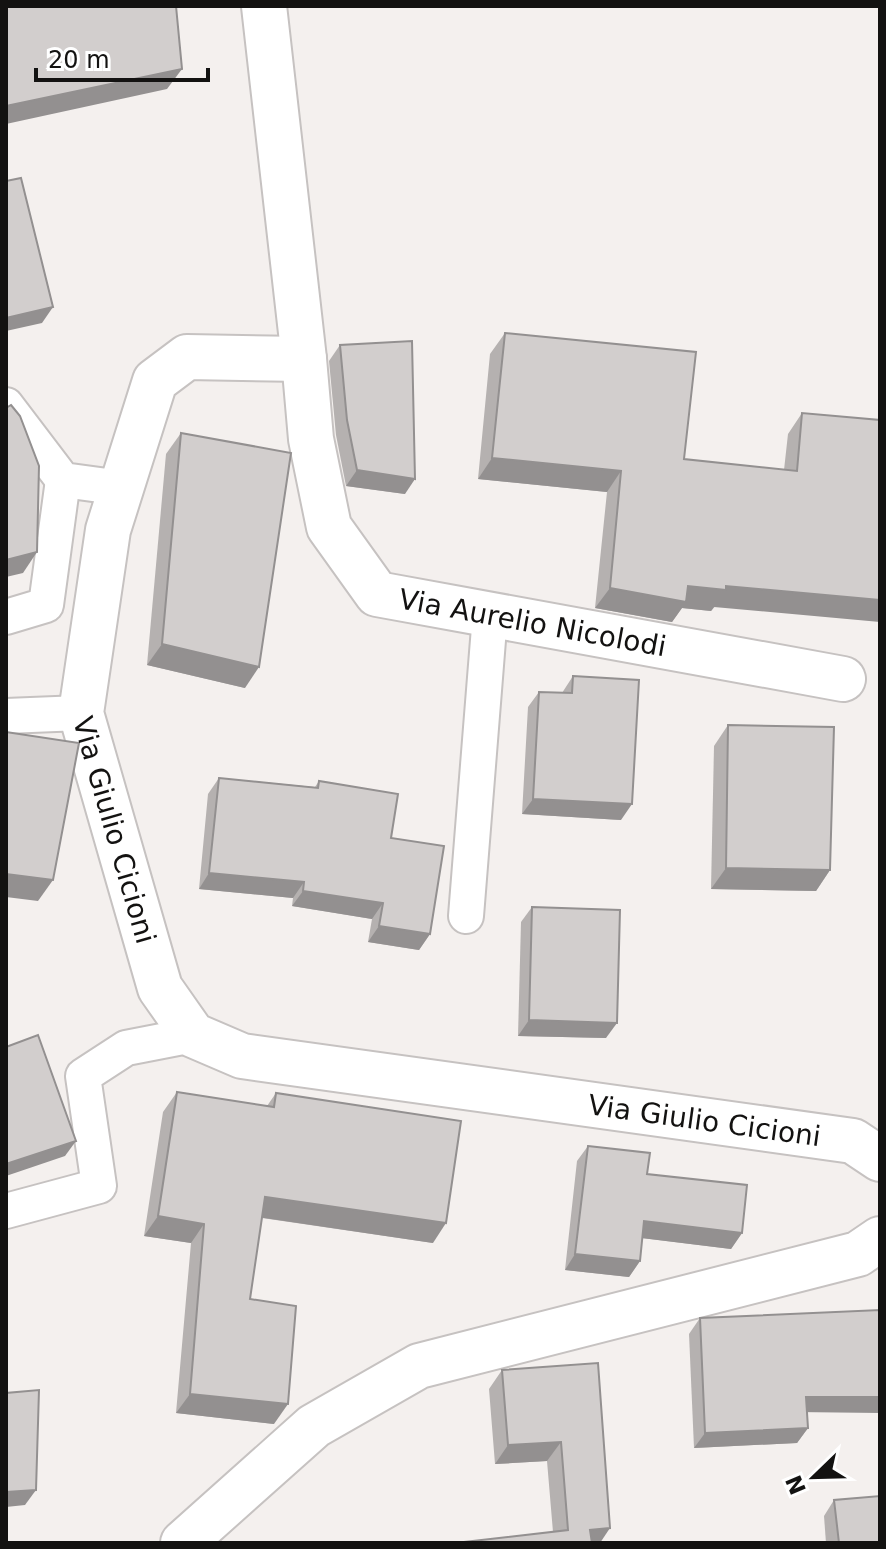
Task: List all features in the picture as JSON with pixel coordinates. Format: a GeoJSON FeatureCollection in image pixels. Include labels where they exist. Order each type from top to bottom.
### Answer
{"type":"FeatureCollection","features":[{"type":"Feature","properties":{"kind":"street"},"geometry":{"type":"LineString","coordinates":[[264,6],[304,359]]}},
{"type":"Feature","properties":{"kind":"street","name":"Via Giulio Cicioni"},"geometry":{"type":"LineString","coordinates":[[304,359],[187,357],[155,381],[108,530],[81,713],[160,988],[193,1035],[242,1056],[853,1141],[880,1159]]}},
{"type":"Feature","properties":{"kind":"street","name":"Via Aurelio Nicolodi"},"geometry":{"type":"LineString","coordinates":[[304,359],[311,439],[329,527],[377,594],[843,679]]}},
{"type":"Feature","properties":{"kind":"street"},"geometry":{"type":"LineString","coordinates":[[183,1543],[314,1426],[419,1366],[858,1254],[880,1239]]}},
{"type":"Feature","properties":{"kind":"lane"},"geometry":{"type":"LineString","coordinates":[[6,405],[63,480],[46,605],[6,617]]}},
{"type":"Feature","properties":{"kind":"lane"},"geometry":{"type":"LineString","coordinates":[[63,480],[122,488]]}},
{"type":"Feature","properties":{"kind":"lane"},"geometry":{"type":"LineString","coordinates":[[466,916],[490,615]]}},
{"type":"Feature","properties":{"kind":"lane"},"geometry":{"type":"LineString","coordinates":[[6,716],[81,713]]}},
{"type":"Feature","properties":{"kind":"lane"},"geometry":{"type":"LineString","coordinates":[[6,1211],[99,1186],[83,1076],[126,1048],[193,1035]]}},
{"type":"Feature","properties":{"kind":"building"},"geometry":{"type":"Polygon","coordinates":[[[6,6],[176,6],[182,69],[6,106],[6,6]]]}},
{"type":"Feature","properties":{"kind":"building"},"geometry":{"type":"Polygon","coordinates":[[[21,178],[53,307],[6,318],[6,181],[21,178]]]}},
{"type":"Feature","properties":{"kind":"building"},"geometry":{"type":"Polygon","coordinates":[[[505,333],[696,352],[684,459],[797,471],[802,413],[880,420],[880,600],[726,586],[726,590],[688,586],[686,602],[610,588],[621,471],[492,458],[505,333]]]}},
{"type":"Feature","properties":{"kind":"building"},"geometry":{"type":"Polygon","coordinates":[[[412,341],[415,479],[357,470],[347,420],[340,345],[412,341]]]}},
{"type":"Feature","properties":{"kind":"building"},"geometry":{"type":"Polygon","coordinates":[[[11,405],[20,416],[39,466],[37,552],[6,560],[6,408],[11,405]]]}},
{"type":"Feature","properties":{"kind":"building"},"geometry":{"type":"Polygon","coordinates":[[[181,433],[291,453],[259,667],[162,644],[181,433]]]}},
{"type":"Feature","properties":{"kind":"building"},"geometry":{"type":"Polygon","coordinates":[[[573,676],[639,680],[632,804],[533,799],[539,692],[572,693],[573,676]]]}},
{"type":"Feature","properties":{"kind":"building"},"geometry":{"type":"Polygon","coordinates":[[[728,725],[834,727],[830,870],[726,868],[728,725]]]}},
{"type":"Feature","properties":{"kind":"building"},"geometry":{"type":"Polygon","coordinates":[[[6,732],[79,743],[53,880],[6,874],[6,732]]]}},
{"type":"Feature","properties":{"kind":"building"},"geometry":{"type":"Polygon","coordinates":[[[219,778],[318,788],[319,781],[398,794],[391,838],[444,846],[430,934],[379,926],[383,903],[303,891],[304,882],[209,873],[219,778]]]}},
{"type":"Feature","properties":{"kind":"building"},"geometry":{"type":"Polygon","coordinates":[[[532,907],[620,910],[617,1023],[529,1020],[532,907]]]}},
{"type":"Feature","properties":{"kind":"building"},"geometry":{"type":"Polygon","coordinates":[[[38,1035],[76,1141],[6,1164],[6,1047],[38,1035]]]}},
{"type":"Feature","properties":{"kind":"building"},"geometry":{"type":"Polygon","coordinates":[[[177,1092],[274,1107],[276,1093],[461,1121],[446,1223],[265,1197],[250,1299],[296,1306],[288,1404],[190,1394],[204,1224],[158,1216],[177,1092]]]}},
{"type":"Feature","properties":{"kind":"building"},"geometry":{"type":"Polygon","coordinates":[[[588,1146],[650,1153],[647,1174],[747,1185],[742,1233],[644,1221],[640,1261],[575,1254],[588,1146]]]}},
{"type":"Feature","properties":{"kind":"building"},"geometry":{"type":"Polygon","coordinates":[[[880,1310],[880,1397],[806,1397],[808,1428],[705,1433],[700,1318],[880,1310]]]}},
{"type":"Feature","properties":{"kind":"building"},"geometry":{"type":"Polygon","coordinates":[[[598,1363],[610,1528],[590,1530],[592,1543],[455,1543],[568,1530],[561,1442],[508,1445],[502,1370],[598,1363]]]}},
{"type":"Feature","properties":{"kind":"building"},"geometry":{"type":"Polygon","coordinates":[[[39,1390],[36,1490],[6,1492],[6,1393],[39,1390]]]}},
{"type":"Feature","properties":{"kind":"building"},"geometry":{"type":"Polygon","coordinates":[[[880,1496],[880,1543],[839,1543],[834,1500],[880,1496]]]}}]}
